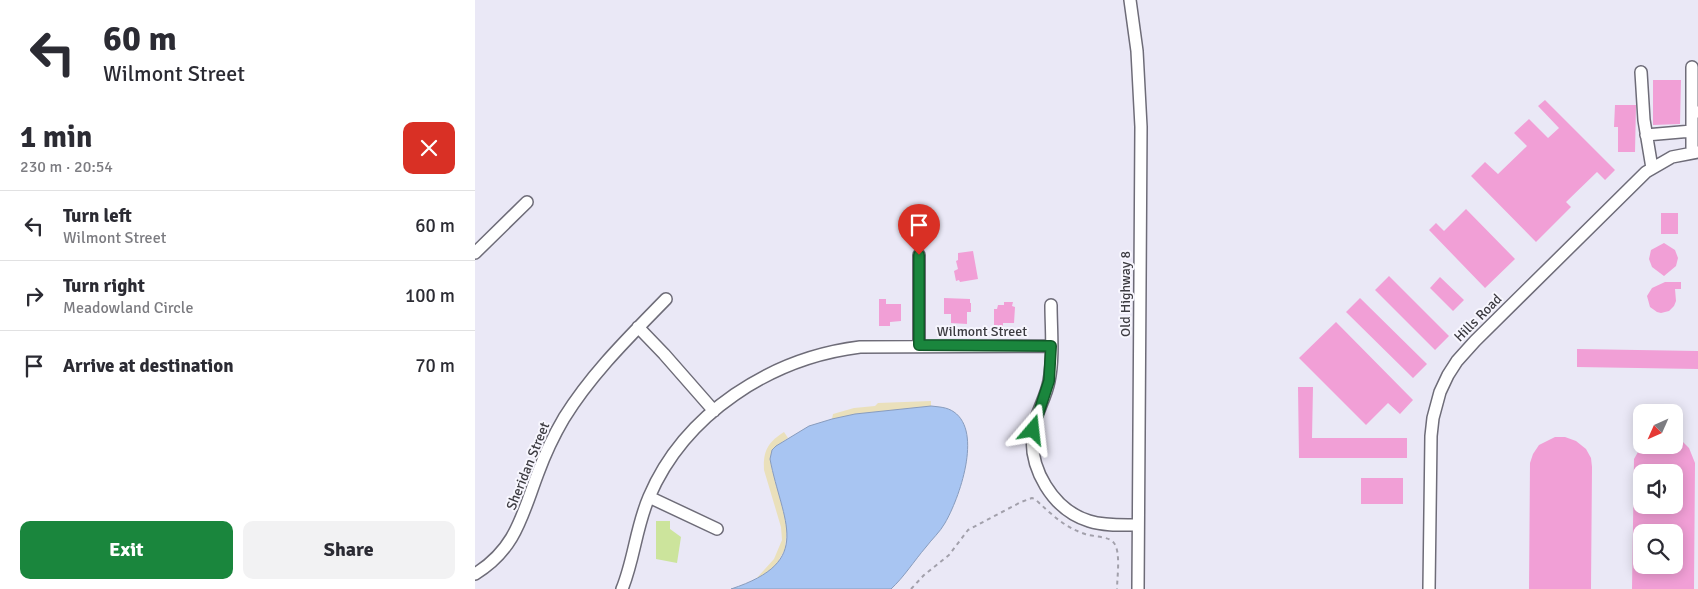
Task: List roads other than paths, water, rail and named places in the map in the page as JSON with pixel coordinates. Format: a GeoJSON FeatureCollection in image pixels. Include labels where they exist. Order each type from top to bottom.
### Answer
{"type":"FeatureCollection","features":[{"type":"Feature","properties":{"kind":"street","name":"Old Highway 8"},"geometry":{"type":"LineString","coordinates":[[1130,0],[1137,51],[1141,127],[1138,589]]}},
{"type":"Feature","properties":{"kind":"street"},"geometry":{"type":"LineString","coordinates":[[1692,67],[1695,112],[1692,131],[1695,152]]}},
{"type":"Feature","properties":{"kind":"street"},"geometry":{"type":"LineString","coordinates":[[1641,72],[1652,168]]}},
{"type":"Feature","properties":{"kind":"street"},"geometry":{"type":"LineString","coordinates":[[1647,135],[1692,131]]}},
{"type":"Feature","properties":{"kind":"street","name":"Hills Road"},"geometry":{"type":"LineString","coordinates":[[1429,589],[1432,426],[1435,406],[1448,375],[1457,361],[1482,334],[1632,185],[1652,168],[1672,157],[1695,152]]}},
{"type":"Feature","properties":{"kind":"street"},"geometry":{"type":"LineString","coordinates":[[475,254],[527,202]]}},
{"type":"Feature","properties":{"kind":"street"},"geometry":{"type":"LineString","coordinates":[[919,255],[919,345]]}},
{"type":"Feature","properties":{"kind":"street","name":"Sheridan Street"},"geometry":{"type":"LineString","coordinates":[[475,574],[500,555],[515,534],[545,456],[571,407],[601,367],[666,299]]}},
{"type":"Feature","properties":{"kind":"street"},"geometry":{"type":"LineString","coordinates":[[1051,305],[1049,381],[1033,430],[1033,454],[1038,471],[1047,488],[1057,500],[1080,517],[1102,524],[1138,525]]}},
{"type":"Feature","properties":{"kind":"street"},"geometry":{"type":"LineString","coordinates":[[639,327],[713,411]]}},
{"type":"Feature","properties":{"kind":"street","name":"Wilmont Street"},"geometry":{"type":"LineString","coordinates":[[622,589],[639,524],[649,497],[673,455],[713,411],[762,377],[805,359],[831,351],[860,346],[1051,346]]}},
{"type":"Feature","properties":{"kind":"street"},"geometry":{"type":"LineString","coordinates":[[649,497],[717,529]]}},
{"type":"Feature","properties":{"kind":"water"},"geometry":{"type":"Polygon","coordinates":[[[931,406],[951,410],[963,422],[967,434],[966,466],[962,483],[945,523],[891,589],[731,589],[758,578],[775,566],[784,552],[787,537],[785,520],[770,459],[772,450],[776,446],[809,426],[832,419],[855,414],[931,406]]]}}]}
